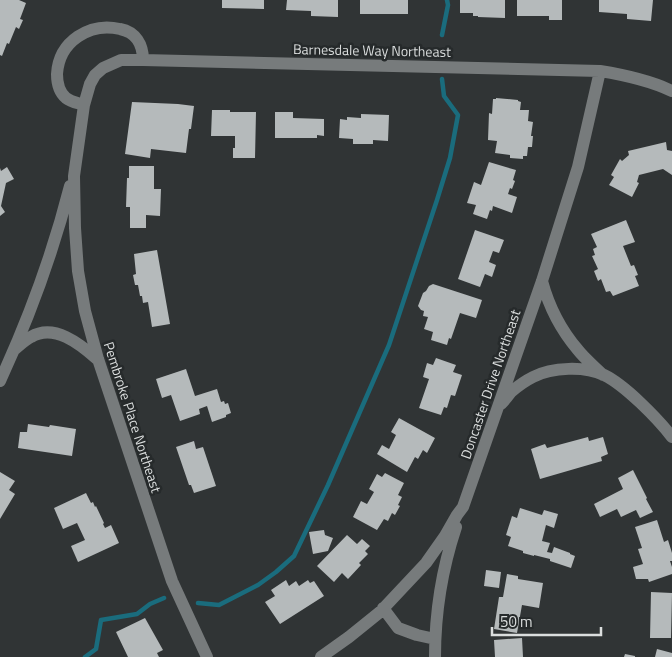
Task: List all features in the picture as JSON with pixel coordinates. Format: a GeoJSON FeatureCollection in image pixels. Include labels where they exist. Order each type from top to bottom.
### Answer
{"type":"FeatureCollection","features":[{"type":"Feature","properties":{"kind":"street"},"geometry":{"type":"LineString","coordinates":[[84,104],[74,103],[66,98],[60,90],[57,81],[57,68],[61,56],[76,37],[99,27],[123,29],[131,33],[139,41],[143,50],[143,60]]}},
{"type":"Feature","properties":{"kind":"street","name":"Barnesdale Way Northeast"},"geometry":{"type":"LineString","coordinates":[[74,176],[84,104],[90,84],[95,75],[103,68],[121,60],[600,71],[648,81],[672,91]]}},
{"type":"Feature","properties":{"kind":"street","name":"Doncaster Drive Northeast"},"geometry":{"type":"LineString","coordinates":[[321,657],[349,637],[383,608],[426,563],[463,507],[542,281],[578,167],[600,71]]}},
{"type":"Feature","properties":{"kind":"street"},"geometry":{"type":"LineString","coordinates":[[0,381],[15,349],[40,283],[74,176]]}},
{"type":"Feature","properties":{"kind":"street","name":"Pembroke Place Northeast"},"geometry":{"type":"LineString","coordinates":[[74,176],[78,271],[85,311],[98,359],[172,581],[207,657]]}},
{"type":"Feature","properties":{"kind":"street"},"geometry":{"type":"LineString","coordinates":[[542,281],[546,299],[558,322],[578,350],[603,375],[636,400],[672,437]]}},
{"type":"Feature","properties":{"kind":"street"},"geometry":{"type":"LineString","coordinates":[[15,349],[32,336],[48,332],[64,336],[81,345],[98,359]]}},
{"type":"Feature","properties":{"kind":"street"},"geometry":{"type":"LineString","coordinates":[[498,406],[523,383],[548,371],[575,369],[603,375]]}},
{"type":"Feature","properties":{"kind":"street"},"geometry":{"type":"LineString","coordinates":[[435,657],[438,601],[452,538],[463,507]]}},
{"type":"Feature","properties":{"kind":"street"},"geometry":{"type":"LineString","coordinates":[[383,608],[398,628],[416,636],[435,639]]}},
{"type":"Feature","properties":{"kind":"building"},"geometry":{"type":"Polygon","coordinates":[[[0,0],[19,0],[26,3],[20,19],[23,20],[19,29],[16,27],[2,56],[0,55],[0,0]]]}},
{"type":"Feature","properties":{"kind":"building"},"geometry":{"type":"Polygon","coordinates":[[[222,0],[264,0],[264,9],[222,8],[222,0]]]}},
{"type":"Feature","properties":{"kind":"building"},"geometry":{"type":"Polygon","coordinates":[[[287,0],[338,0],[338,17],[311,16],[311,11],[286,10],[287,0]]]}},
{"type":"Feature","properties":{"kind":"building"},"geometry":{"type":"Polygon","coordinates":[[[360,0],[408,0],[408,14],[360,14],[360,0]]]}},
{"type":"Feature","properties":{"kind":"building"},"geometry":{"type":"Polygon","coordinates":[[[460,0],[505,0],[505,18],[478,17],[473,16],[473,13],[460,13],[460,0]]]}},
{"type":"Feature","properties":{"kind":"building"},"geometry":{"type":"Polygon","coordinates":[[[517,0],[562,0],[562,20],[549,20],[549,16],[517,16],[517,0]]]}},
{"type":"Feature","properties":{"kind":"building"},"geometry":{"type":"Polygon","coordinates":[[[599,0],[653,0],[651,21],[627,19],[627,14],[599,12],[599,0]]]}},
{"type":"Feature","properties":{"kind":"building"},"geometry":{"type":"Polygon","coordinates":[[[493,99],[518,100],[521,102],[520,110],[529,110],[528,121],[533,122],[532,147],[528,147],[527,156],[523,156],[523,159],[510,158],[510,155],[495,153],[497,141],[488,140],[489,113],[492,114],[493,99]]]}},
{"type":"Feature","properties":{"kind":"building"},"geometry":{"type":"Polygon","coordinates":[[[132,102],[194,106],[186,153],[151,149],[150,158],[125,154],[132,102]]]}},
{"type":"Feature","properties":{"kind":"building"},"geometry":{"type":"Polygon","coordinates":[[[212,110],[256,112],[255,158],[233,158],[235,136],[211,136],[212,110]]]}},
{"type":"Feature","properties":{"kind":"building"},"geometry":{"type":"Polygon","coordinates":[[[275,112],[293,112],[293,118],[324,119],[324,136],[317,135],[317,138],[275,138],[275,112]]]}},
{"type":"Feature","properties":{"kind":"building"},"geometry":{"type":"Polygon","coordinates":[[[361,114],[389,115],[388,141],[373,140],[373,144],[353,144],[353,139],[339,138],[340,119],[347,120],[347,117],[361,118],[361,114]]]}},
{"type":"Feature","properties":{"kind":"building"},"geometry":{"type":"Polygon","coordinates":[[[666,142],[667,150],[672,151],[672,175],[663,169],[639,175],[637,182],[639,183],[632,197],[609,185],[614,177],[611,175],[620,159],[622,161],[629,155],[628,151],[666,142]]]}},
{"type":"Feature","properties":{"kind":"building"},"geometry":{"type":"Polygon","coordinates":[[[489,162],[516,170],[513,180],[515,181],[508,194],[517,197],[512,213],[493,206],[487,219],[473,214],[476,205],[467,203],[474,182],[481,185],[489,162]]]}},
{"type":"Feature","properties":{"kind":"building"},"geometry":{"type":"Polygon","coordinates":[[[129,166],[154,166],[154,189],[161,189],[160,216],[146,215],[146,228],[130,228],[130,207],[126,207],[129,166]]]}},
{"type":"Feature","properties":{"kind":"building"},"geometry":{"type":"Polygon","coordinates":[[[7,167],[14,179],[6,183],[1,206],[5,212],[0,216],[0,168],[1,171],[7,167]]]}},
{"type":"Feature","properties":{"kind":"building"},"geometry":{"type":"Polygon","coordinates":[[[626,220],[635,242],[623,246],[631,266],[634,265],[638,275],[635,276],[639,286],[613,296],[610,291],[606,292],[601,279],[598,281],[594,271],[598,269],[592,256],[595,255],[593,249],[597,247],[591,234],[626,220]]]}},
{"type":"Feature","properties":{"kind":"building"},"geometry":{"type":"Polygon","coordinates":[[[475,230],[504,240],[499,253],[493,251],[489,262],[496,265],[492,277],[485,274],[480,287],[458,279],[475,230]]]}},
{"type":"Feature","properties":{"kind":"building"},"geometry":{"type":"Polygon","coordinates":[[[157,250],[170,324],[152,327],[148,302],[143,303],[138,285],[135,285],[133,275],[136,274],[134,254],[157,250]]]}},
{"type":"Feature","properties":{"kind":"building"},"geometry":{"type":"Polygon","coordinates":[[[433,284],[482,300],[476,318],[460,313],[447,345],[431,340],[433,332],[424,329],[428,317],[423,316],[424,311],[418,306],[423,293],[433,284]]]}},
{"type":"Feature","properties":{"kind":"building"},"geometry":{"type":"Polygon","coordinates":[[[436,358],[456,365],[453,372],[462,375],[455,396],[451,395],[447,408],[444,407],[441,415],[419,408],[429,379],[423,377],[427,363],[433,365],[436,358]]]}},
{"type":"Feature","properties":{"kind":"building"},"geometry":{"type":"Polygon","coordinates":[[[186,369],[195,396],[217,389],[221,402],[228,403],[231,413],[212,422],[207,406],[199,409],[200,414],[180,421],[171,395],[162,398],[156,379],[186,369]]]}},
{"type":"Feature","properties":{"kind":"building"},"geometry":{"type":"Polygon","coordinates":[[[399,418],[435,438],[427,453],[423,450],[418,459],[415,457],[407,472],[377,454],[382,445],[389,449],[396,435],[391,432],[399,418]]]}},
{"type":"Feature","properties":{"kind":"building"},"geometry":{"type":"Polygon","coordinates":[[[28,424],[76,429],[72,456],[18,448],[20,432],[27,432],[28,424]]]}},
{"type":"Feature","properties":{"kind":"building"},"geometry":{"type":"Polygon","coordinates":[[[588,437],[589,441],[603,437],[608,454],[601,457],[602,461],[540,479],[531,449],[545,444],[547,448],[588,437]]]}},
{"type":"Feature","properties":{"kind":"building"},"geometry":{"type":"Polygon","coordinates":[[[194,441],[196,449],[203,447],[216,486],[194,493],[191,485],[189,485],[176,447],[194,441]]]}},
{"type":"Feature","properties":{"kind":"building"},"geometry":{"type":"Polygon","coordinates":[[[633,470],[653,512],[640,518],[636,510],[621,517],[617,509],[600,517],[594,504],[623,489],[618,478],[633,470]]]}},
{"type":"Feature","properties":{"kind":"building"},"geometry":{"type":"Polygon","coordinates":[[[0,472],[15,481],[9,490],[15,494],[0,519],[0,472]]]}},
{"type":"Feature","properties":{"kind":"building"},"geometry":{"type":"Polygon","coordinates":[[[385,473],[404,483],[398,495],[402,497],[395,515],[392,513],[388,521],[384,519],[377,530],[353,517],[361,501],[367,504],[374,492],[369,489],[377,474],[382,477],[385,473]]]}},
{"type":"Feature","properties":{"kind":"building"},"geometry":{"type":"Polygon","coordinates":[[[86,493],[91,503],[93,502],[96,506],[105,528],[111,525],[119,543],[78,562],[71,546],[85,540],[77,523],[63,529],[54,508],[86,493]]]}},
{"type":"Feature","properties":{"kind":"building"},"geometry":{"type":"Polygon","coordinates":[[[520,508],[542,515],[544,510],[558,514],[554,528],[546,525],[542,541],[550,543],[547,552],[552,553],[554,547],[575,556],[571,568],[550,561],[550,559],[523,553],[523,551],[508,546],[511,537],[506,535],[512,516],[517,518],[520,508]]]}},
{"type":"Feature","properties":{"kind":"building"},"geometry":{"type":"Polygon","coordinates":[[[657,520],[664,542],[668,540],[672,553],[672,561],[670,561],[672,574],[649,582],[648,579],[636,579],[633,567],[643,564],[638,549],[642,548],[635,527],[657,520]]]}},
{"type":"Feature","properties":{"kind":"building"},"geometry":{"type":"Polygon","coordinates":[[[324,530],[325,535],[333,538],[328,551],[313,554],[309,532],[324,530]]]}},
{"type":"Feature","properties":{"kind":"building"},"geometry":{"type":"Polygon","coordinates":[[[347,535],[357,544],[362,539],[370,546],[365,551],[368,554],[348,579],[342,573],[334,582],[317,566],[347,535]]]}},
{"type":"Feature","properties":{"kind":"building"},"geometry":{"type":"Polygon","coordinates":[[[486,570],[501,572],[499,588],[484,586],[486,570]]]}},
{"type":"Feature","properties":{"kind":"building"},"geometry":{"type":"Polygon","coordinates":[[[507,574],[518,576],[518,579],[543,583],[539,608],[522,605],[517,633],[494,629],[499,597],[503,597],[507,574]]]}},
{"type":"Feature","properties":{"kind":"building"},"geometry":{"type":"Polygon","coordinates":[[[286,580],[289,586],[296,581],[299,586],[308,580],[310,583],[314,581],[324,596],[280,624],[265,602],[275,596],[271,590],[286,580]]]}},
{"type":"Feature","properties":{"kind":"building"},"geometry":{"type":"Polygon","coordinates":[[[651,592],[672,593],[671,638],[650,638],[651,592]]]}},
{"type":"Feature","properties":{"kind":"building"},"geometry":{"type":"Polygon","coordinates":[[[145,618],[163,650],[157,653],[159,657],[128,657],[116,632],[145,618]]]}},
{"type":"Feature","properties":{"kind":"building"},"geometry":{"type":"Polygon","coordinates":[[[522,638],[523,657],[495,657],[494,640],[522,638]]]}},
{"type":"Feature","properties":{"kind":"building"},"geometry":{"type":"Polygon","coordinates":[[[657,649],[672,653],[672,657],[655,657],[657,649]]]}},
{"type":"Feature","properties":{"kind":"building"},"geometry":{"type":"Polygon","coordinates":[[[625,654],[635,656],[635,657],[624,657],[625,654]]]}},
{"type":"Feature","properties":{"kind":"waterway"},"geometry":{"type":"LineString","coordinates":[[442,35],[448,5],[447,0]]}},
{"type":"Feature","properties":{"kind":"waterway"},"geometry":{"type":"LineString","coordinates":[[198,603],[219,605],[258,585],[294,556],[328,485],[389,345],[450,158],[458,115],[444,96],[442,79]]}},
{"type":"Feature","properties":{"kind":"waterway"},"geometry":{"type":"LineString","coordinates":[[85,657],[96,649],[101,620],[137,614],[150,604],[164,598]]}}]}
